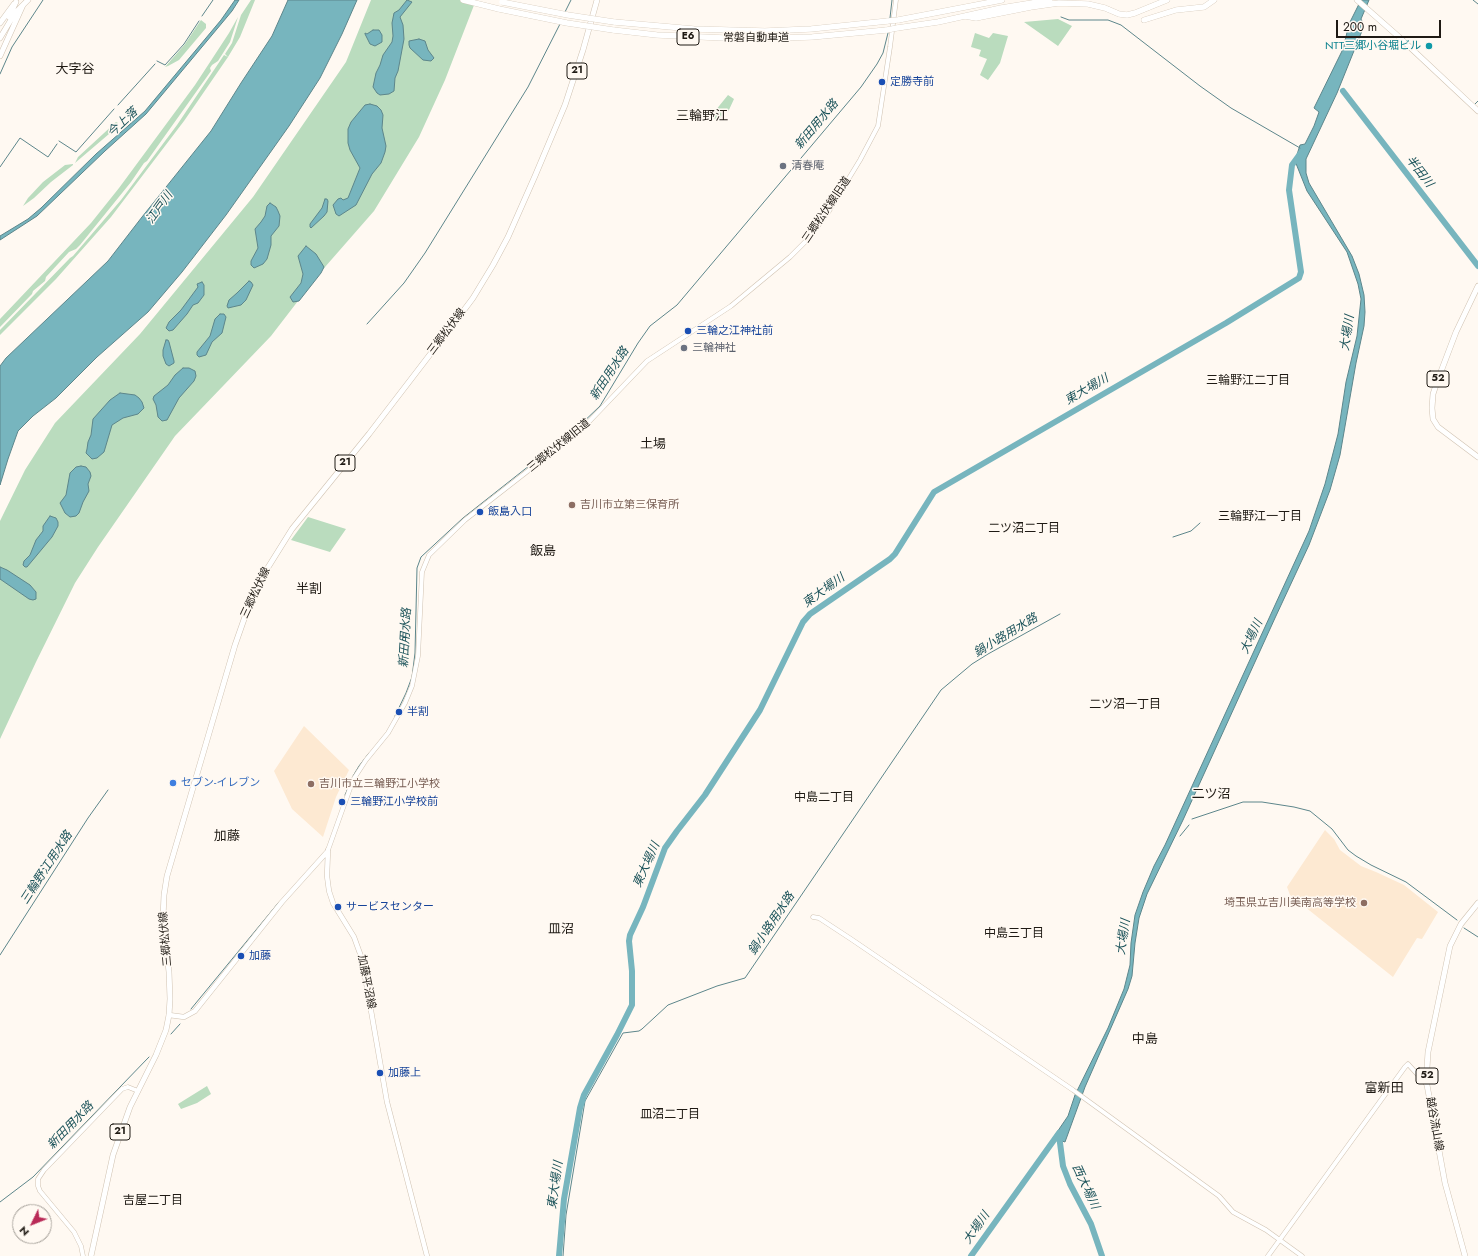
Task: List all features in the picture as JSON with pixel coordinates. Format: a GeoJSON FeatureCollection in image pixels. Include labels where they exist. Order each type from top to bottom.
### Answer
{"type":"FeatureCollection","features":[{"type":"Feature","properties":{"kind":"highway","name":"常磐自動車道"},"geometry":{"type":"LineString","coordinates":[[463,0],[529,16],[612,30],[657,35],[730,39],[812,37],[887,30],[1050,0]]}},
{"type":"Feature","properties":{"kind":"highway","name":"常磐自動車道"},"geometry":{"type":"LineString","coordinates":[[496,0],[568,15],[614,22],[694,29],[765,31],[811,29],[898,20],[1001,0]]}},
{"type":"Feature","properties":{"kind":"highway"},"geometry":{"type":"LineString","coordinates":[[965,16],[976,18],[1031,7],[1059,4],[1088,4],[1119,14],[1127,15],[1167,0]]}},
{"type":"Feature","properties":{"kind":"highway"},"geometry":{"type":"LineString","coordinates":[[1144,20],[1176,10],[1204,7],[1214,0]]}},
{"type":"Feature","properties":{"kind":"main road"},"geometry":{"type":"LineString","coordinates":[[0,38],[15,13],[28,0]]}},
{"type":"Feature","properties":{"kind":"main road","name":"三郷松伏線"},"geometry":{"type":"LineString","coordinates":[[91,1256],[113,1155],[124,1122],[162,1041],[169,1015],[170,989],[163,918],[167,876],[233,652],[248,608],[267,569],[292,529],[369,434],[473,298],[493,265],[508,237],[565,105],[597,0]]}},
{"type":"Feature","properties":{"kind":"main road"},"geometry":{"type":"LineString","coordinates":[[0,22],[16,1]]}},
{"type":"Feature","properties":{"kind":"main road"},"geometry":{"type":"LineString","coordinates":[[0,32],[12,12],[16,1]]}},
{"type":"Feature","properties":{"kind":"main road"},"geometry":{"type":"LineString","coordinates":[[1358,1],[1478,111]]}},
{"type":"Feature","properties":{"kind":"main road"},"geometry":{"type":"LineString","coordinates":[[0,56],[23,5]]}},
{"type":"Feature","properties":{"kind":"main road","name":"52"},"geometry":{"type":"LineString","coordinates":[[1478,286],[1456,332],[1437,382],[1432,408],[1433,419],[1438,427],[1478,457]]}},
{"type":"Feature","properties":{"kind":"main road"},"geometry":{"type":"LineString","coordinates":[[169,1015],[184,1017],[195,1011],[282,902],[328,850]]}},
{"type":"Feature","properties":{"kind":"main road","name":"加藤平沼線"},"geometry":{"type":"LineString","coordinates":[[328,850],[327,876],[329,891],[333,903],[354,937],[362,959],[387,1102],[427,1256]]}},
{"type":"Feature","properties":{"kind":"main road","name":"越谷流山線"},"geometry":{"type":"LineString","coordinates":[[1465,1256],[1445,1182],[1427,1085],[1427,1058],[1449,951],[1461,924],[1478,903]]}},
{"type":"Feature","properties":{"kind":"street","name":"三郷松伏線旧道"},"geometry":{"type":"LineString","coordinates":[[328,850],[353,780],[366,760],[388,733],[405,703],[412,686],[418,656],[422,572],[429,555],[465,520],[583,428],[647,361],[731,306],[808,240],[830,209],[860,160],[878,126],[896,0]]}},
{"type":"Feature","properties":{"kind":"street"},"geometry":{"type":"LineString","coordinates":[[813,917],[819,918],[864,948],[1082,1097],[1219,1196],[1233,1212],[1266,1230],[1302,1256]]}},
{"type":"Feature","properties":{"kind":"street"},"geometry":{"type":"LineString","coordinates":[[1268,1256],[1405,1067],[1408,1064],[1427,1085]]}},
{"type":"Feature","properties":{"kind":"street"},"geometry":{"type":"LineString","coordinates":[[83,1256],[81,1246],[74,1232],[40,1191],[38,1179],[46,1167],[122,1089],[128,1087],[138,1091]]}},
{"type":"Feature","properties":{"kind":"shaded area","name":"吉川市立三輪野江小学校"},"geometry":{"type":"Polygon","coordinates":[[[304,726],[349,770],[336,797],[323,837],[292,809],[274,771],[304,726]]]}},
{"type":"Feature","properties":{"kind":"shaded area","name":"埼玉県立吉川美南高等学校"},"geometry":{"type":"Polygon","coordinates":[[[1325,830],[1334,839],[1340,850],[1361,866],[1404,885],[1438,912],[1422,939],[1417,938],[1393,977],[1290,895],[1287,887],[1325,830]]]}},
{"type":"Feature","properties":{"kind":"green space"},"geometry":{"type":"Polygon","coordinates":[[[251,0],[255,0],[240,37],[228,57],[225,54],[232,43],[241,15],[251,0]]]}},
{"type":"Feature","properties":{"kind":"green space"},"geometry":{"type":"Polygon","coordinates":[[[371,0],[476,0],[445,80],[419,137],[374,211],[318,275],[271,336],[175,436],[98,547],[75,583],[0,739],[0,521],[25,470],[55,423],[140,334],[253,197],[346,62],[371,0]]]}},
{"type":"Feature","properties":{"kind":"green space"},"geometry":{"type":"Polygon","coordinates":[[[238,17],[230,42],[218,61],[212,65],[210,68],[211,71],[131,182],[80,245],[76,249],[69,252],[46,277],[45,281],[33,291],[32,294],[0,327],[0,319],[91,223],[119,188],[195,85],[238,17]]]}},
{"type":"Feature","properties":{"kind":"green space"},"geometry":{"type":"Polygon","coordinates":[[[1058,19],[1072,26],[1058,46],[1024,22],[1058,19]]]}},
{"type":"Feature","properties":{"kind":"green space"},"geometry":{"type":"Polygon","coordinates":[[[201,20],[206,24],[206,28],[179,60],[165,67],[185,44],[201,20]]]}},
{"type":"Feature","properties":{"kind":"green space"},"geometry":{"type":"Polygon","coordinates":[[[975,33],[989,38],[993,33],[1008,36],[1000,63],[988,80],[980,75],[987,59],[979,56],[981,50],[971,47],[975,33]]]}},
{"type":"Feature","properties":{"kind":"green space"},"geometry":{"type":"Polygon","coordinates":[[[224,55],[228,57],[184,121],[111,217],[56,279],[0,335],[0,330],[73,256],[121,200],[177,125],[224,55]]]}},
{"type":"Feature","properties":{"kind":"green space"},"geometry":{"type":"Polygon","coordinates":[[[728,95],[734,99],[728,112],[726,111],[718,121],[711,116],[728,95]]]}},
{"type":"Feature","properties":{"kind":"green space"},"geometry":{"type":"Polygon","coordinates":[[[116,122],[118,123],[116,128],[75,163],[78,157],[116,122]]]}},
{"type":"Feature","properties":{"kind":"green space"},"geometry":{"type":"Polygon","coordinates":[[[73,164],[23,206],[28,198],[43,182],[65,165],[73,164]]]}},
{"type":"Feature","properties":{"kind":"green space"},"geometry":{"type":"Polygon","coordinates":[[[308,517],[346,529],[330,552],[291,540],[308,517]]]}},
{"type":"Feature","properties":{"kind":"green space"},"geometry":{"type":"Polygon","coordinates":[[[207,1086],[211,1094],[197,1103],[181,1109],[178,1104],[207,1086]]]}},
{"type":"Feature","properties":{"kind":"water"},"geometry":{"type":"Polygon","coordinates":[[[235,0],[239,0],[232,11],[146,114],[37,216],[0,240],[0,236],[28,219],[41,208],[96,154],[145,111],[221,20],[235,0]]]}},
{"type":"Feature","properties":{"kind":"water","name":"江戸川"},"geometry":{"type":"Polygon","coordinates":[[[288,0],[357,0],[320,78],[289,126],[226,215],[182,272],[148,312],[97,357],[56,398],[33,416],[18,431],[0,485],[0,366],[6,358],[108,261],[211,131],[272,36],[288,0]]]}},
{"type":"Feature","properties":{"kind":"water"},"geometry":{"type":"Polygon","coordinates":[[[407,0],[412,2],[400,17],[403,25],[404,39],[398,71],[395,78],[394,91],[389,94],[380,95],[373,87],[376,73],[383,55],[392,42],[392,23],[394,13],[399,10],[407,0]]]}},
{"type":"Feature","properties":{"kind":"water"},"geometry":{"type":"Polygon","coordinates":[[[1361,0],[1369,0],[1361,19],[1364,26],[1337,93],[1306,159],[1306,173],[1309,183],[1352,256],[1359,274],[1364,295],[1364,326],[1340,455],[1330,490],[1309,545],[1183,820],[1147,894],[1139,918],[1132,976],[1128,989],[1085,1087],[1065,1142],[1053,1138],[1068,1116],[1075,1095],[1108,1028],[1124,989],[1130,965],[1135,915],[1143,892],[1309,531],[1325,484],[1338,434],[1346,382],[1357,336],[1361,299],[1358,284],[1347,252],[1307,191],[1295,161],[1300,145],[1305,144],[1314,126],[1319,112],[1314,108],[1343,49],[1349,24],[1361,0]]]}},
{"type":"Feature","properties":{"kind":"water"},"geometry":{"type":"Polygon","coordinates":[[[373,30],[379,30],[382,35],[382,42],[375,46],[370,44],[365,34],[373,30]]]}},
{"type":"Feature","properties":{"kind":"water"},"geometry":{"type":"Polygon","coordinates":[[[419,39],[425,41],[428,50],[434,58],[431,61],[423,60],[410,48],[409,41],[419,39]]]}},
{"type":"Feature","properties":{"kind":"water"},"geometry":{"type":"Polygon","coordinates":[[[370,104],[377,106],[383,115],[382,128],[386,146],[385,152],[381,163],[372,174],[356,205],[339,216],[336,214],[333,205],[338,199],[341,198],[343,200],[348,198],[360,168],[350,150],[348,143],[348,129],[351,122],[365,105],[370,104]]]}},
{"type":"Feature","properties":{"kind":"water"},"geometry":{"type":"Polygon","coordinates":[[[325,199],[328,201],[327,212],[311,228],[310,224],[322,208],[325,199]]]}},
{"type":"Feature","properties":{"kind":"water"},"geometry":{"type":"Polygon","coordinates":[[[270,203],[276,207],[280,216],[279,226],[271,236],[271,245],[267,259],[263,264],[254,268],[251,265],[251,261],[258,248],[255,229],[265,216],[267,206],[270,203]]]}},
{"type":"Feature","properties":{"kind":"water"},"geometry":{"type":"Polygon","coordinates":[[[306,246],[316,254],[324,267],[299,301],[293,302],[290,297],[301,283],[303,274],[298,256],[306,246]]]}},
{"type":"Feature","properties":{"kind":"water"},"geometry":{"type":"Polygon","coordinates":[[[249,281],[253,285],[246,300],[241,305],[228,308],[227,306],[229,300],[249,281]]]}},
{"type":"Feature","properties":{"kind":"water"},"geometry":{"type":"Polygon","coordinates":[[[202,282],[204,285],[204,295],[198,303],[193,305],[173,330],[169,331],[166,328],[169,322],[181,310],[198,287],[197,284],[202,282]]]}},
{"type":"Feature","properties":{"kind":"water"},"geometry":{"type":"Polygon","coordinates":[[[220,314],[224,314],[226,317],[222,333],[212,342],[206,355],[199,357],[197,352],[210,336],[215,319],[220,314]]]}},
{"type":"Feature","properties":{"kind":"water"},"geometry":{"type":"Polygon","coordinates":[[[166,340],[169,342],[174,361],[174,363],[169,366],[166,364],[163,356],[166,340]]]}},
{"type":"Feature","properties":{"kind":"water"},"geometry":{"type":"Polygon","coordinates":[[[183,368],[189,368],[195,371],[196,376],[194,381],[179,398],[167,420],[162,421],[158,417],[156,405],[153,399],[154,396],[168,385],[175,375],[183,368]]]}},
{"type":"Feature","properties":{"kind":"water"},"geometry":{"type":"Polygon","coordinates":[[[120,393],[135,395],[142,402],[144,408],[138,414],[123,418],[112,425],[104,452],[97,458],[92,459],[86,453],[91,435],[93,419],[110,400],[120,393]]]}},
{"type":"Feature","properties":{"kind":"water"},"geometry":{"type":"Polygon","coordinates":[[[76,467],[86,467],[90,472],[91,476],[88,484],[89,491],[79,513],[76,516],[70,517],[65,513],[60,503],[66,495],[70,473],[76,467]]]}},
{"type":"Feature","properties":{"kind":"water"},"geometry":{"type":"Polygon","coordinates":[[[50,516],[56,518],[58,526],[52,537],[27,567],[25,567],[23,565],[24,561],[30,555],[36,540],[43,531],[43,526],[50,516]]]}},
{"type":"Feature","properties":{"kind":"water"},"geometry":{"type":"Polygon","coordinates":[[[0,567],[30,585],[36,592],[36,599],[29,599],[0,579],[0,567]]]}},
{"type":"Feature","properties":{"kind":"waterway"},"geometry":{"type":"LineString","coordinates":[[0,74],[12,47],[43,0]]}},
{"type":"Feature","properties":{"kind":"waterway"},"geometry":{"type":"LineString","coordinates":[[202,16],[213,0]]}},
{"type":"Feature","properties":{"kind":"waterway"},"geometry":{"type":"LineString","coordinates":[[565,12],[571,0]]}},
{"type":"Feature","properties":{"kind":"waterway","name":"新田用水路"},"geometry":{"type":"LineString","coordinates":[[890,18],[892,0]]}},
{"type":"Feature","properties":{"kind":"waterway"},"geometry":{"type":"LineString","coordinates":[[1473,0],[1478,4]]}},
{"type":"Feature","properties":{"kind":"waterway"},"geometry":{"type":"LineString","coordinates":[[1061,17],[1069,20],[1108,20],[1121,25],[1231,108],[1300,148]]}},
{"type":"Feature","properties":{"kind":"waterway"},"geometry":{"type":"LineString","coordinates":[[157,61],[165,65],[184,44],[199,21]]}},
{"type":"Feature","properties":{"kind":"waterway"},"geometry":{"type":"LineString","coordinates":[[367,324],[404,283],[425,253],[528,87],[560,24]]}},
{"type":"Feature","properties":{"kind":"waterway","name":"新田用水路"},"geometry":{"type":"LineString","coordinates":[[395,716],[412,677],[415,653],[417,568],[421,557],[463,518],[577,428],[600,406],[650,326],[677,305],[861,87],[883,53],[888,33]]}},
{"type":"Feature","properties":{"kind":"waterway"},"geometry":{"type":"LineString","coordinates":[[118,105],[155,64]]}},
{"type":"Feature","properties":{"kind":"waterway","name":"半田川"},"geometry":{"type":"LineString","coordinates":[[1343,91],[1478,266]]}},
{"type":"Feature","properties":{"kind":"waterway"},"geometry":{"type":"LineString","coordinates":[[1475,104],[1478,101]]}},
{"type":"Feature","properties":{"kind":"waterway"},"geometry":{"type":"LineString","coordinates":[[59,141],[76,152],[114,109]]}},
{"type":"Feature","properties":{"kind":"waterway"},"geometry":{"type":"LineString","coordinates":[[0,167],[20,138],[48,157],[57,144]]}},
{"type":"Feature","properties":{"kind":"waterway","name":"東大場川"},"geometry":{"type":"LineString","coordinates":[[559,1256],[564,1199],[580,1108],[584,1095],[632,1005],[630,935],[643,907],[665,848],[705,795],[760,710],[803,622],[810,614],[890,559],[895,554],[934,492],[1226,323],[1299,278],[1301,272],[1289,190],[1292,165],[1300,154]]}},
{"type":"Feature","properties":{"kind":"waterway","name":"鍋小路用水路"},"geometry":{"type":"LineString","coordinates":[[1173,537],[1191,531],[1200,523]]}},
{"type":"Feature","properties":{"kind":"waterway","name":"鍋小路用水路"},"geometry":{"type":"LineString","coordinates":[[563,1256],[566,1215],[585,1101],[623,1033],[639,1031],[668,1005],[717,986],[745,978],[941,690],[972,664],[1060,614]]}},
{"type":"Feature","properties":{"kind":"waterway","name":"新田用水路"},"geometry":{"type":"LineString","coordinates":[[353,776],[369,753]]}},
{"type":"Feature","properties":{"kind":"waterway","name":"新田用水路"},"geometry":{"type":"LineString","coordinates":[[345,795],[351,781]]}},
{"type":"Feature","properties":{"kind":"waterway","name":"三輪野江用水路"},"geometry":{"type":"LineString","coordinates":[[0,955],[88,818],[108,790]]}},
{"type":"Feature","properties":{"kind":"waterway"},"geometry":{"type":"LineString","coordinates":[[1192,819],[1243,802],[1262,802],[1310,811],[1332,829],[1348,850],[1356,856],[1406,882],[1457,920]]}},
{"type":"Feature","properties":{"kind":"waterway"},"geometry":{"type":"LineString","coordinates":[[1180,836],[1189,825]]}},
{"type":"Feature","properties":{"kind":"waterway","name":"新田用水路"},"geometry":{"type":"LineString","coordinates":[[191,1009],[279,902]]}},
{"type":"Feature","properties":{"kind":"waterway"},"geometry":{"type":"LineString","coordinates":[[1464,928],[1478,937]]}},
{"type":"Feature","properties":{"kind":"waterway","name":"新田用水路"},"geometry":{"type":"LineString","coordinates":[[171,1034],[180,1024]]}},
{"type":"Feature","properties":{"kind":"waterway","name":"新田用水路"},"geometry":{"type":"LineString","coordinates":[[0,1202],[33,1177],[149,1057]]}},
{"type":"Feature","properties":{"kind":"waterway","name":"大場川"},"geometry":{"type":"LineString","coordinates":[[971,1256],[1059,1133]]}},
{"type":"Feature","properties":{"kind":"waterway","name":"西大場川"},"geometry":{"type":"LineString","coordinates":[[1060,1133],[1063,1166],[1070,1184],[1091,1224],[1102,1256]]}},
{"type":"Feature","properties":{"kind":"place","name":"NTT三郷小谷堀ビル"},"geometry":{"type":"Point","coordinates":[1429,46]}},
{"type":"Feature","properties":{"kind":"place","name":"定勝寺前"},"geometry":{"type":"Point","coordinates":[882,82]}},
{"type":"Feature","properties":{"kind":"place","name":"清春庵"},"geometry":{"type":"Point","coordinates":[783,166]}},
{"type":"Feature","properties":{"kind":"place","name":"三輪之江神社前"},"geometry":{"type":"Point","coordinates":[688,331]}},
{"type":"Feature","properties":{"kind":"place","name":"三輪神社"},"geometry":{"type":"Point","coordinates":[684,348]}},
{"type":"Feature","properties":{"kind":"place","name":"吉川市立第三保育所"},"geometry":{"type":"Point","coordinates":[572,505]}},
{"type":"Feature","properties":{"kind":"place","name":"飯島入口"},"geometry":{"type":"Point","coordinates":[480,512]}},
{"type":"Feature","properties":{"kind":"place","name":"半割"},"geometry":{"type":"Point","coordinates":[399,712]}},
{"type":"Feature","properties":{"kind":"place","name":"セブン-イレブン"},"geometry":{"type":"Point","coordinates":[173,783]}},
{"type":"Feature","properties":{"kind":"place","name":"吉川市立三輪野江小学校"},"geometry":{"type":"Point","coordinates":[311,784]}},
{"type":"Feature","properties":{"kind":"place","name":"三輪野江小学校前"},"geometry":{"type":"Point","coordinates":[342,802]}},
{"type":"Feature","properties":{"kind":"place","name":"埼玉県立吉川美南高等学校"},"geometry":{"type":"Point","coordinates":[1364,903]}},
{"type":"Feature","properties":{"kind":"place","name":"サービスセンター"},"geometry":{"type":"Point","coordinates":[338,907]}},
{"type":"Feature","properties":{"kind":"place","name":"加藤"},"geometry":{"type":"Point","coordinates":[241,956]}},
{"type":"Feature","properties":{"kind":"place","name":"加藤上"},"geometry":{"type":"Point","coordinates":[380,1073]}},
{"type":"Feature","properties":{"kind":"district","name":"大字谷"},"geometry":{"type":"Point","coordinates":[75,70]}},
{"type":"Feature","properties":{"kind":"district","name":"三輪野江"},"geometry":{"type":"Point","coordinates":[702,117]}},
{"type":"Feature","properties":{"kind":"district","name":"三輪野江二丁目"},"geometry":{"type":"Point","coordinates":[1248,381]}},
{"type":"Feature","properties":{"kind":"district","name":"土場"},"geometry":{"type":"Point","coordinates":[653,445]}},
{"type":"Feature","properties":{"kind":"district","name":"三輪野江一丁目"},"geometry":{"type":"Point","coordinates":[1260,517]}},
{"type":"Feature","properties":{"kind":"district","name":"二ツ沼二丁目"},"geometry":{"type":"Point","coordinates":[1024,529]}},
{"type":"Feature","properties":{"kind":"district","name":"飯島"},"geometry":{"type":"Point","coordinates":[543,552]}},
{"type":"Feature","properties":{"kind":"district","name":"半割"},"geometry":{"type":"Point","coordinates":[309,590]}},
{"type":"Feature","properties":{"kind":"district","name":"二ツ沼一丁目"},"geometry":{"type":"Point","coordinates":[1125,705]}},
{"type":"Feature","properties":{"kind":"district","name":"二ツ沼"},"geometry":{"type":"Point","coordinates":[1211,795]}},
{"type":"Feature","properties":{"kind":"district","name":"中島二丁目"},"geometry":{"type":"Point","coordinates":[824,798]}},
{"type":"Feature","properties":{"kind":"district","name":"加藤"},"geometry":{"type":"Point","coordinates":[227,837]}},
{"type":"Feature","properties":{"kind":"district","name":"皿沼"},"geometry":{"type":"Point","coordinates":[561,930]}},
{"type":"Feature","properties":{"kind":"district","name":"中島三丁目"},"geometry":{"type":"Point","coordinates":[1014,934]}},
{"type":"Feature","properties":{"kind":"district","name":"中島"},"geometry":{"type":"Point","coordinates":[1145,1040]}},
{"type":"Feature","properties":{"kind":"district","name":"富新田"},"geometry":{"type":"Point","coordinates":[1384,1089]}},
{"type":"Feature","properties":{"kind":"district","name":"皿沼二丁目"},"geometry":{"type":"Point","coordinates":[670,1115]}},
{"type":"Feature","properties":{"kind":"district","name":"吉屋二丁目"},"geometry":{"type":"Point","coordinates":[153,1201]}},
{"type":"Feature","properties":{"kind":"water label","name":"今上落"},"geometry":{"type":"Point","coordinates":[123,123]}}]}
